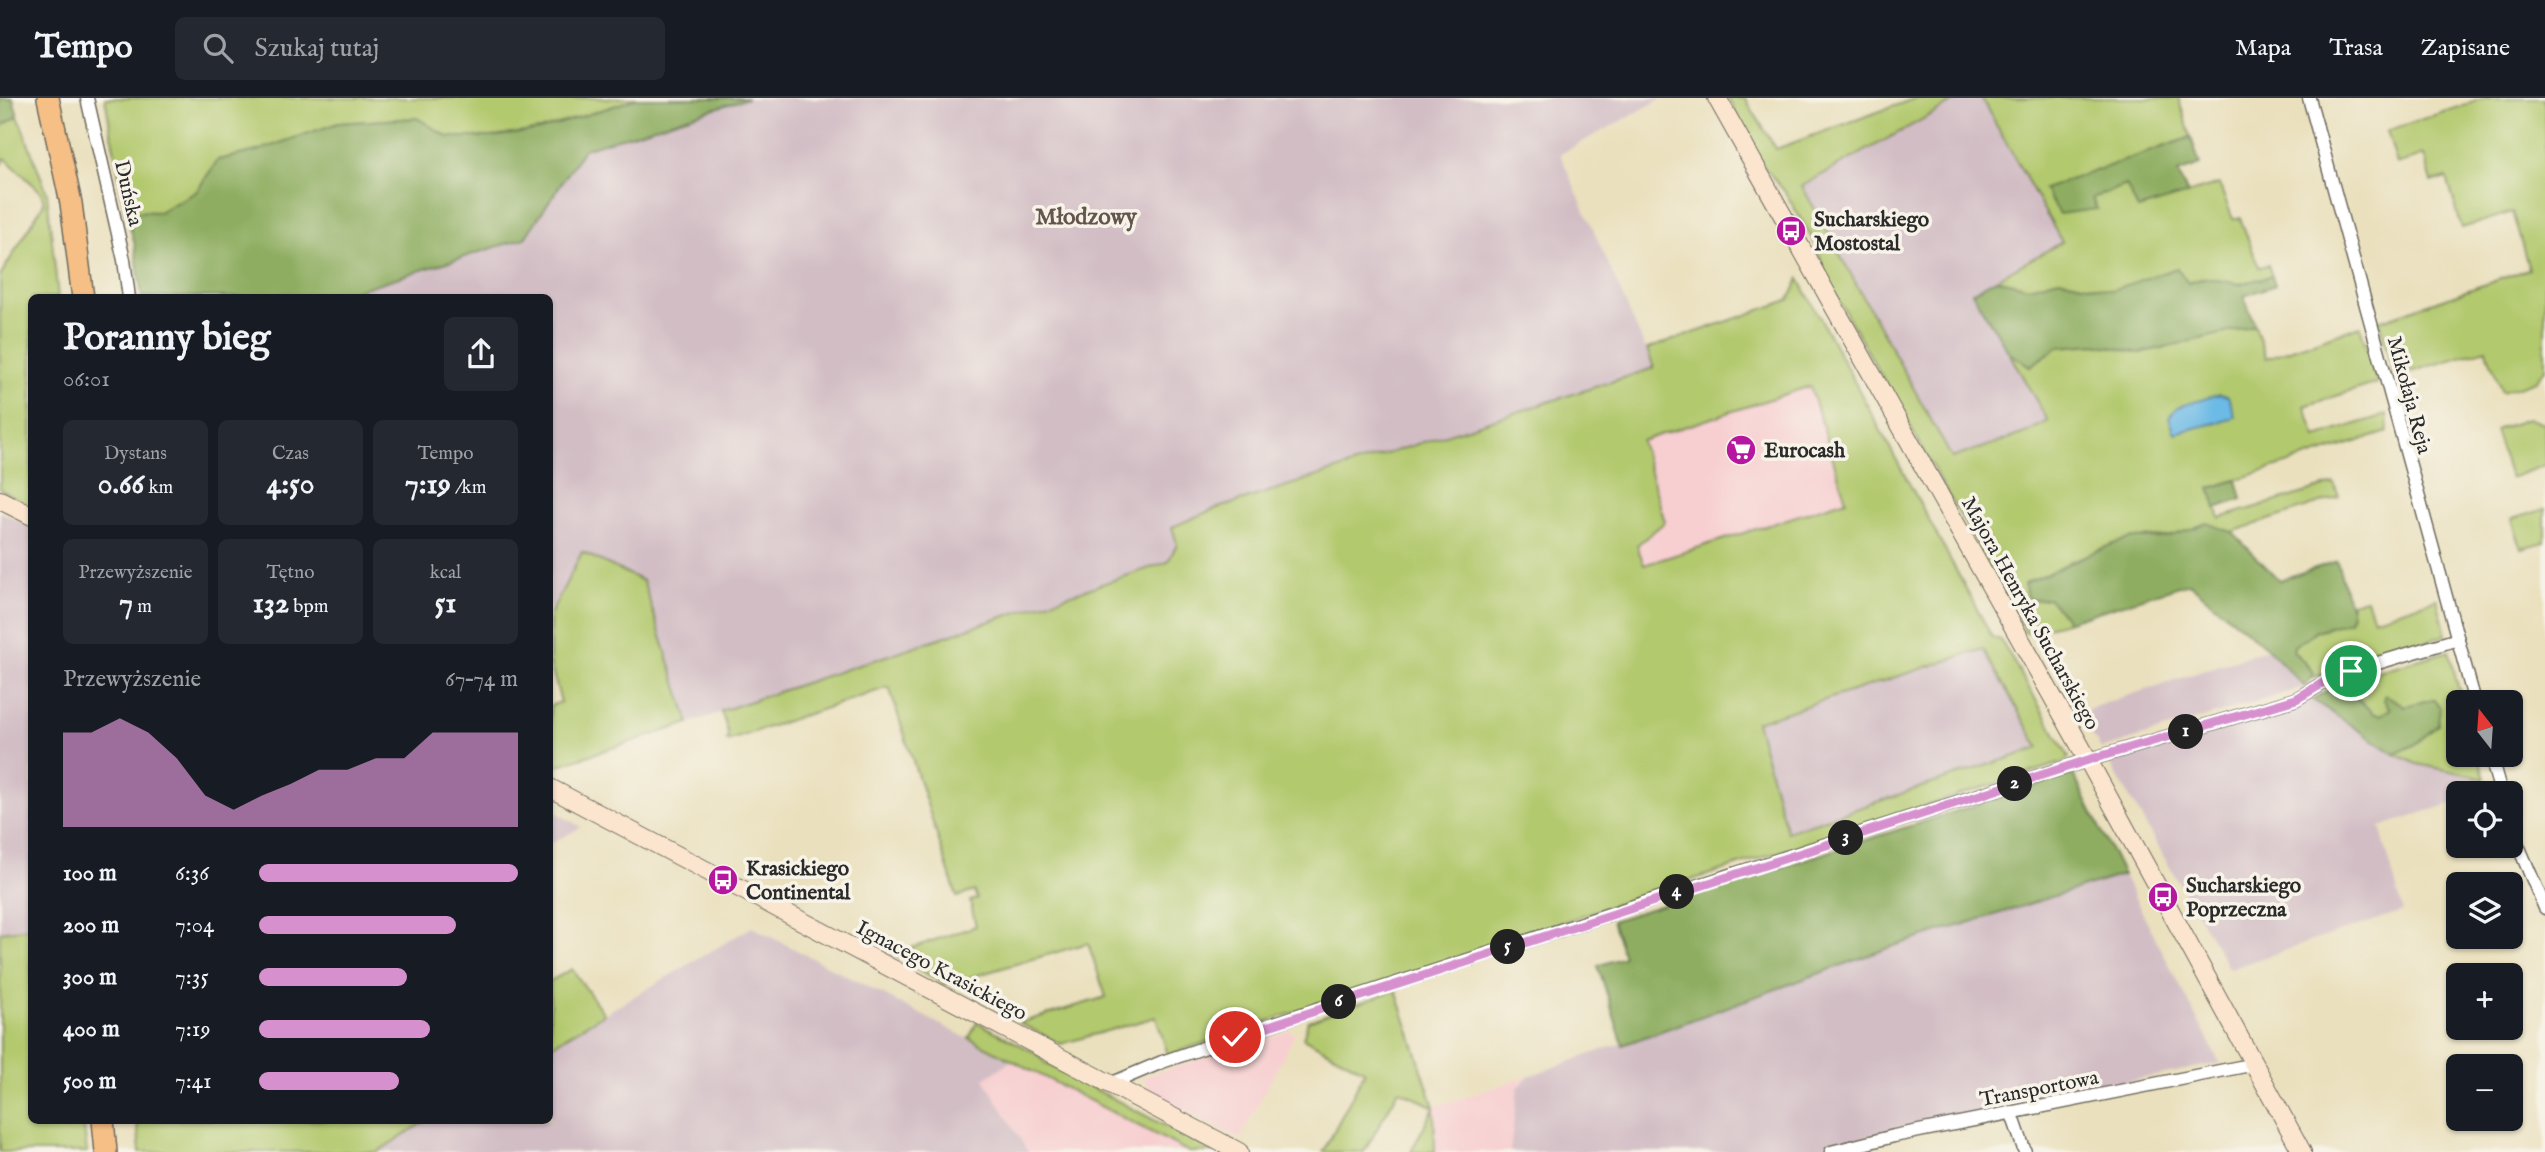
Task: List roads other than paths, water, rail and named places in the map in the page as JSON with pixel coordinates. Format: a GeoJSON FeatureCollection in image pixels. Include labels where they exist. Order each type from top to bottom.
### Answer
{"type":"FeatureCollection","features":[{"type":"Feature","properties":{"kind":"main road"},"geometry":{"type":"LineString","coordinates":[[48,98],[71,202],[82,294]]}},
{"type":"Feature","properties":{"kind":"main road"},"geometry":{"type":"LineString","coordinates":[[103,1124],[106,1152]]}},
{"type":"Feature","properties":{"kind":"street","name":"Duńska"},"geometry":{"type":"LineString","coordinates":[[87,98],[129,294]]}},
{"type":"Feature","properties":{"kind":"street","name":"Majora Henryka Sucharskiego"},"geometry":{"type":"LineString","coordinates":[[1717,98],[2088,760],[2302,1152]]}},
{"type":"Feature","properties":{"kind":"street","name":"Mikołaja Reja"},"geometry":{"type":"LineString","coordinates":[[2309,98],[2472,690]]}},
{"type":"Feature","properties":{"kind":"street"},"geometry":{"type":"LineString","coordinates":[[0,500],[28,514]]}},
{"type":"Feature","properties":{"kind":"street"},"geometry":{"type":"LineString","coordinates":[[1110,1084],[1150,1067],[1308,1012],[2088,760],[2296,699],[2351,671],[2458,639]]}},
{"type":"Feature","properties":{"kind":"street","name":"Ignacego Krasickiego"},"geometry":{"type":"LineString","coordinates":[[553,790],[1239,1152]]}},
{"type":"Feature","properties":{"kind":"street"},"geometry":{"type":"LineString","coordinates":[[2523,857],[2545,908]]}},
{"type":"Feature","properties":{"kind":"street","name":"Transportowa"},"geometry":{"type":"LineString","coordinates":[[1831,1152],[1894,1136],[2255,1064]]}},
{"type":"Feature","properties":{"kind":"street"},"geometry":{"type":"LineString","coordinates":[[2012,1114],[2025,1152]]}},
{"type":"Feature","properties":{"kind":"water"},"geometry":{"type":"Polygon","coordinates":[[[2220,394],[2228,396],[2235,416],[2175,433],[2169,418],[2177,407],[2220,394]]]}},
{"type":"Feature","properties":{"kind":"place","name":"Sucharskiego Mostostal"},"geometry":{"type":"Point","coordinates":[1791,231]}},
{"type":"Feature","properties":{"kind":"place","name":"Eurocash"},"geometry":{"type":"Point","coordinates":[1741,450]}},
{"type":"Feature","properties":{"kind":"place","name":"Krasickiego Continental"},"geometry":{"type":"Point","coordinates":[723,880]}},
{"type":"Feature","properties":{"kind":"place","name":"Sucharskiego Poprzeczna"},"geometry":{"type":"Point","coordinates":[2163,897]}},
{"type":"Feature","properties":{"kind":"district","name":"Młodzowy"},"geometry":{"type":"Point","coordinates":[1086,216]}}]}
